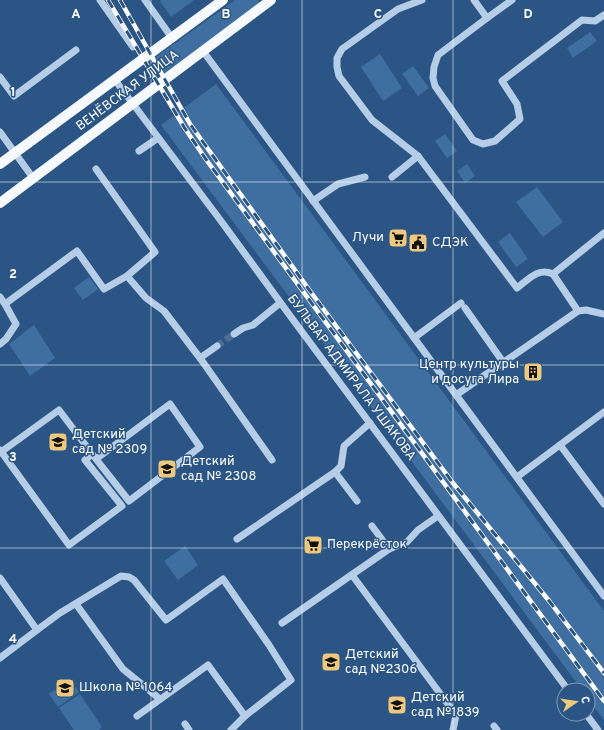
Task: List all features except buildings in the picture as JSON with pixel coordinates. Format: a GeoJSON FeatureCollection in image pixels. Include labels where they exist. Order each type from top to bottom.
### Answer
{"type":"FeatureCollection","features":[{"type":"Feature","properties":{"kind":"main road","name":"ВЕНЁВСКАЯ УЛИЦА"},"geometry":{"type":"LineString","coordinates":[[0,164],[223,0]]}},
{"type":"Feature","properties":{"kind":"main road","name":"ВЕНЁВСКАЯ УЛИЦА"},"geometry":{"type":"LineString","coordinates":[[0,203],[271,0]]}},
{"type":"Feature","properties":{"kind":"street"},"geometry":{"type":"LineString","coordinates":[[100,0],[133,47]]}},
{"type":"Feature","properties":{"kind":"street"},"geometry":{"type":"LineString","coordinates":[[146,0],[172,38]]}},
{"type":"Feature","properties":{"kind":"street"},"geometry":{"type":"LineString","coordinates":[[422,0],[398,9],[342,49],[337,58],[339,76],[372,120],[418,156],[517,288],[539,272],[547,271],[554,273],[578,311]]}},
{"type":"Feature","properties":{"kind":"street"},"geometry":{"type":"LineString","coordinates":[[474,0],[487,18]]}},
{"type":"Feature","properties":{"kind":"street"},"geometry":{"type":"LineString","coordinates":[[512,0],[438,55],[434,67],[433,78],[435,86],[473,140],[482,144],[495,141],[520,119],[517,104],[502,82],[582,20],[595,21],[604,15]]}},
{"type":"Feature","properties":{"kind":"street"},"geometry":{"type":"LineString","coordinates":[[0,77],[14,96],[76,50]]}},
{"type":"Feature","properties":{"kind":"street"},"geometry":{"type":"LineString","coordinates":[[203,51],[604,596]]}},
{"type":"Feature","properties":{"kind":"street","name":"БУЛЬВАР АДМИРАЛА УШАКОВА"},"geometry":{"type":"LineString","coordinates":[[115,80],[562,682]]}},
{"type":"Feature","properties":{"kind":"street"},"geometry":{"type":"LineString","coordinates":[[0,132],[33,178]]}},
{"type":"Feature","properties":{"kind":"street"},"geometry":{"type":"LineString","coordinates":[[139,151],[158,138]]}},
{"type":"Feature","properties":{"kind":"street"},"geometry":{"type":"LineString","coordinates":[[392,177],[418,156]]}},
{"type":"Feature","properties":{"kind":"street"},"geometry":{"type":"LineString","coordinates":[[5,304],[77,251],[104,289],[127,276],[154,252],[96,169]]}},
{"type":"Feature","properties":{"kind":"street"},"geometry":{"type":"LineString","coordinates":[[313,201],[338,184],[365,177]]}},
{"type":"Feature","properties":{"kind":"street"},"geometry":{"type":"LineString","coordinates":[[554,273],[604,234]]}},
{"type":"Feature","properties":{"kind":"street"},"geometry":{"type":"LineString","coordinates":[[127,276],[146,298],[164,310],[272,460]]}},
{"type":"Feature","properties":{"kind":"street"},"geometry":{"type":"LineString","coordinates":[[0,297],[16,324],[6,340],[0,344]]}},
{"type":"Feature","properties":{"kind":"street"},"geometry":{"type":"LineString","coordinates":[[234,334],[243,328],[253,325],[280,303]]}},
{"type":"Feature","properties":{"kind":"street"},"geometry":{"type":"LineString","coordinates":[[414,338],[463,305],[503,362]]}},
{"type":"Feature","properties":{"kind":"street"},"geometry":{"type":"LineString","coordinates":[[456,395],[578,311],[586,310],[604,314]]}},
{"type":"Feature","properties":{"kind":"street"},"geometry":{"type":"LineString","coordinates":[[200,358],[217,346]]}},
{"type":"Feature","properties":{"kind":"street"},"geometry":{"type":"LineString","coordinates":[[1,451],[59,410],[94,457],[129,501],[200,447],[170,404],[94,457],[85,460],[122,506],[69,545],[1,451]]}},
{"type":"Feature","properties":{"kind":"street"},"geometry":{"type":"LineString","coordinates":[[517,478],[604,412]]}},
{"type":"Feature","properties":{"kind":"street"},"geometry":{"type":"LineString","coordinates":[[237,539],[335,472],[340,466],[344,446],[370,423]]}},
{"type":"Feature","properties":{"kind":"street"},"geometry":{"type":"LineString","coordinates":[[560,445],[604,504]]}},
{"type":"Feature","properties":{"kind":"street"},"geometry":{"type":"LineString","coordinates":[[335,472],[357,501]]}},
{"type":"Feature","properties":{"kind":"street"},"geometry":{"type":"LineString","coordinates":[[282,623],[389,549],[407,542],[418,530],[438,516]]}},
{"type":"Feature","properties":{"kind":"street"},"geometry":{"type":"LineString","coordinates":[[372,526],[389,549]]}},
{"type":"Feature","properties":{"kind":"street"},"geometry":{"type":"LineString","coordinates":[[352,575],[456,715],[453,730]]}},
{"type":"Feature","properties":{"kind":"street"},"geometry":{"type":"LineString","coordinates":[[0,658],[60,613],[121,576],[129,577],[134,580],[166,620],[223,579],[269,645],[291,680],[231,730]]}},
{"type":"Feature","properties":{"kind":"street"},"geometry":{"type":"LineString","coordinates":[[0,578],[37,630]]}},
{"type":"Feature","properties":{"kind":"street"},"geometry":{"type":"LineString","coordinates":[[76,604],[123,669],[160,699]]}},
{"type":"Feature","properties":{"kind":"street"},"geometry":{"type":"LineString","coordinates":[[137,716],[208,665],[246,716]]}},
{"type":"Feature","properties":{"kind":"shaded area"},"geometry":{"type":"Polygon","coordinates":[[[194,0],[171,17],[160,1],[194,0]]]}},
{"type":"Feature","properties":{"kind":"shaded area"},"geometry":{"type":"Polygon","coordinates":[[[235,0],[258,0],[260,3],[165,74],[156,57],[235,0]]]}},
{"type":"Feature","properties":{"kind":"shaded area"},"geometry":{"type":"Polygon","coordinates":[[[590,32],[597,41],[573,58],[567,48],[590,32]]]}},
{"type":"Feature","properties":{"kind":"shaded area"},"geometry":{"type":"Polygon","coordinates":[[[380,54],[402,88],[383,101],[361,67],[380,54]]]}},
{"type":"Feature","properties":{"kind":"shaded area"},"geometry":{"type":"Polygon","coordinates":[[[413,66],[429,88],[418,96],[402,74],[413,66]]]}},
{"type":"Feature","properties":{"kind":"shaded area"},"geometry":{"type":"Polygon","coordinates":[[[216,84],[604,611],[604,720],[596,710],[596,682],[576,682],[161,125],[216,84]]]}},
{"type":"Feature","properties":{"kind":"shaded area"},"geometry":{"type":"Polygon","coordinates":[[[445,134],[457,151],[447,158],[435,141],[445,134]]]}},
{"type":"Feature","properties":{"kind":"shaded area"},"geometry":{"type":"Polygon","coordinates":[[[467,164],[475,176],[465,183],[457,171],[467,164]]]}},
{"type":"Feature","properties":{"kind":"shaded area"},"geometry":{"type":"Polygon","coordinates":[[[537,187],[563,222],[543,237],[516,202],[537,187]]]}},
{"type":"Feature","properties":{"kind":"shaded area"},"geometry":{"type":"Polygon","coordinates":[[[510,233],[528,259],[516,267],[498,242],[510,233]]]}},
{"type":"Feature","properties":{"kind":"shaded area"},"geometry":{"type":"Polygon","coordinates":[[[89,277],[98,289],[83,300],[74,288],[89,277]]]}},
{"type":"Feature","properties":{"kind":"shaded area"},"geometry":{"type":"Polygon","coordinates":[[[34,325],[55,358],[30,376],[9,344],[34,325]]]}},
{"type":"Feature","properties":{"kind":"shaded area"},"geometry":{"type":"Polygon","coordinates":[[[185,546],[198,565],[178,580],[164,561],[185,546]]]}},
{"type":"Feature","properties":{"kind":"shaded area"},"geometry":{"type":"Polygon","coordinates":[[[70,679],[79,692],[58,707],[49,694],[70,679]]]}},
{"type":"Feature","properties":{"kind":"shaded area"},"geometry":{"type":"Polygon","coordinates":[[[80,694],[102,727],[99,730],[74,730],[59,708],[80,694]]]}},
{"type":"Feature","properties":{"kind":"tunnel"},"geometry":{"type":"LineString","coordinates":[[217,346],[234,334]]}},
{"type":"Feature","properties":{"kind":"railway"},"geometry":{"type":"LineString","coordinates":[[108,0],[184,127],[205,158],[604,701]]}},
{"type":"Feature","properties":{"kind":"railway"},"geometry":{"type":"LineString","coordinates":[[120,0],[190,124],[310,291],[453,483],[550,602],[604,673]]}},
{"type":"Feature","properties":{"kind":"place","name":"Лучи"},"geometry":{"type":"Point","coordinates":[398,238]}},
{"type":"Feature","properties":{"kind":"place","name":"СДЭК"},"geometry":{"type":"Point","coordinates":[418,243]}},
{"type":"Feature","properties":{"kind":"place","name":"Центр культуры и досуга Лира"},"geometry":{"type":"Point","coordinates":[533,372]}},
{"type":"Feature","properties":{"kind":"place","name":"Детский сад № 2309"},"geometry":{"type":"Point","coordinates":[58,442]}},
{"type":"Feature","properties":{"kind":"place","name":"Детский сад № 2308"},"geometry":{"type":"Point","coordinates":[167,469]}},
{"type":"Feature","properties":{"kind":"place","name":"Перекрёсток"},"geometry":{"type":"Point","coordinates":[313,545]}},
{"type":"Feature","properties":{"kind":"place","name":"Детский сад №2306"},"geometry":{"type":"Point","coordinates":[331,662]}},
{"type":"Feature","properties":{"kind":"place","name":"Школа № 1064"},"geometry":{"type":"Point","coordinates":[65,688]}},
{"type":"Feature","properties":{"kind":"place","name":"Детский сад №1839"},"geometry":{"type":"Point","coordinates":[397,705]}}]}
